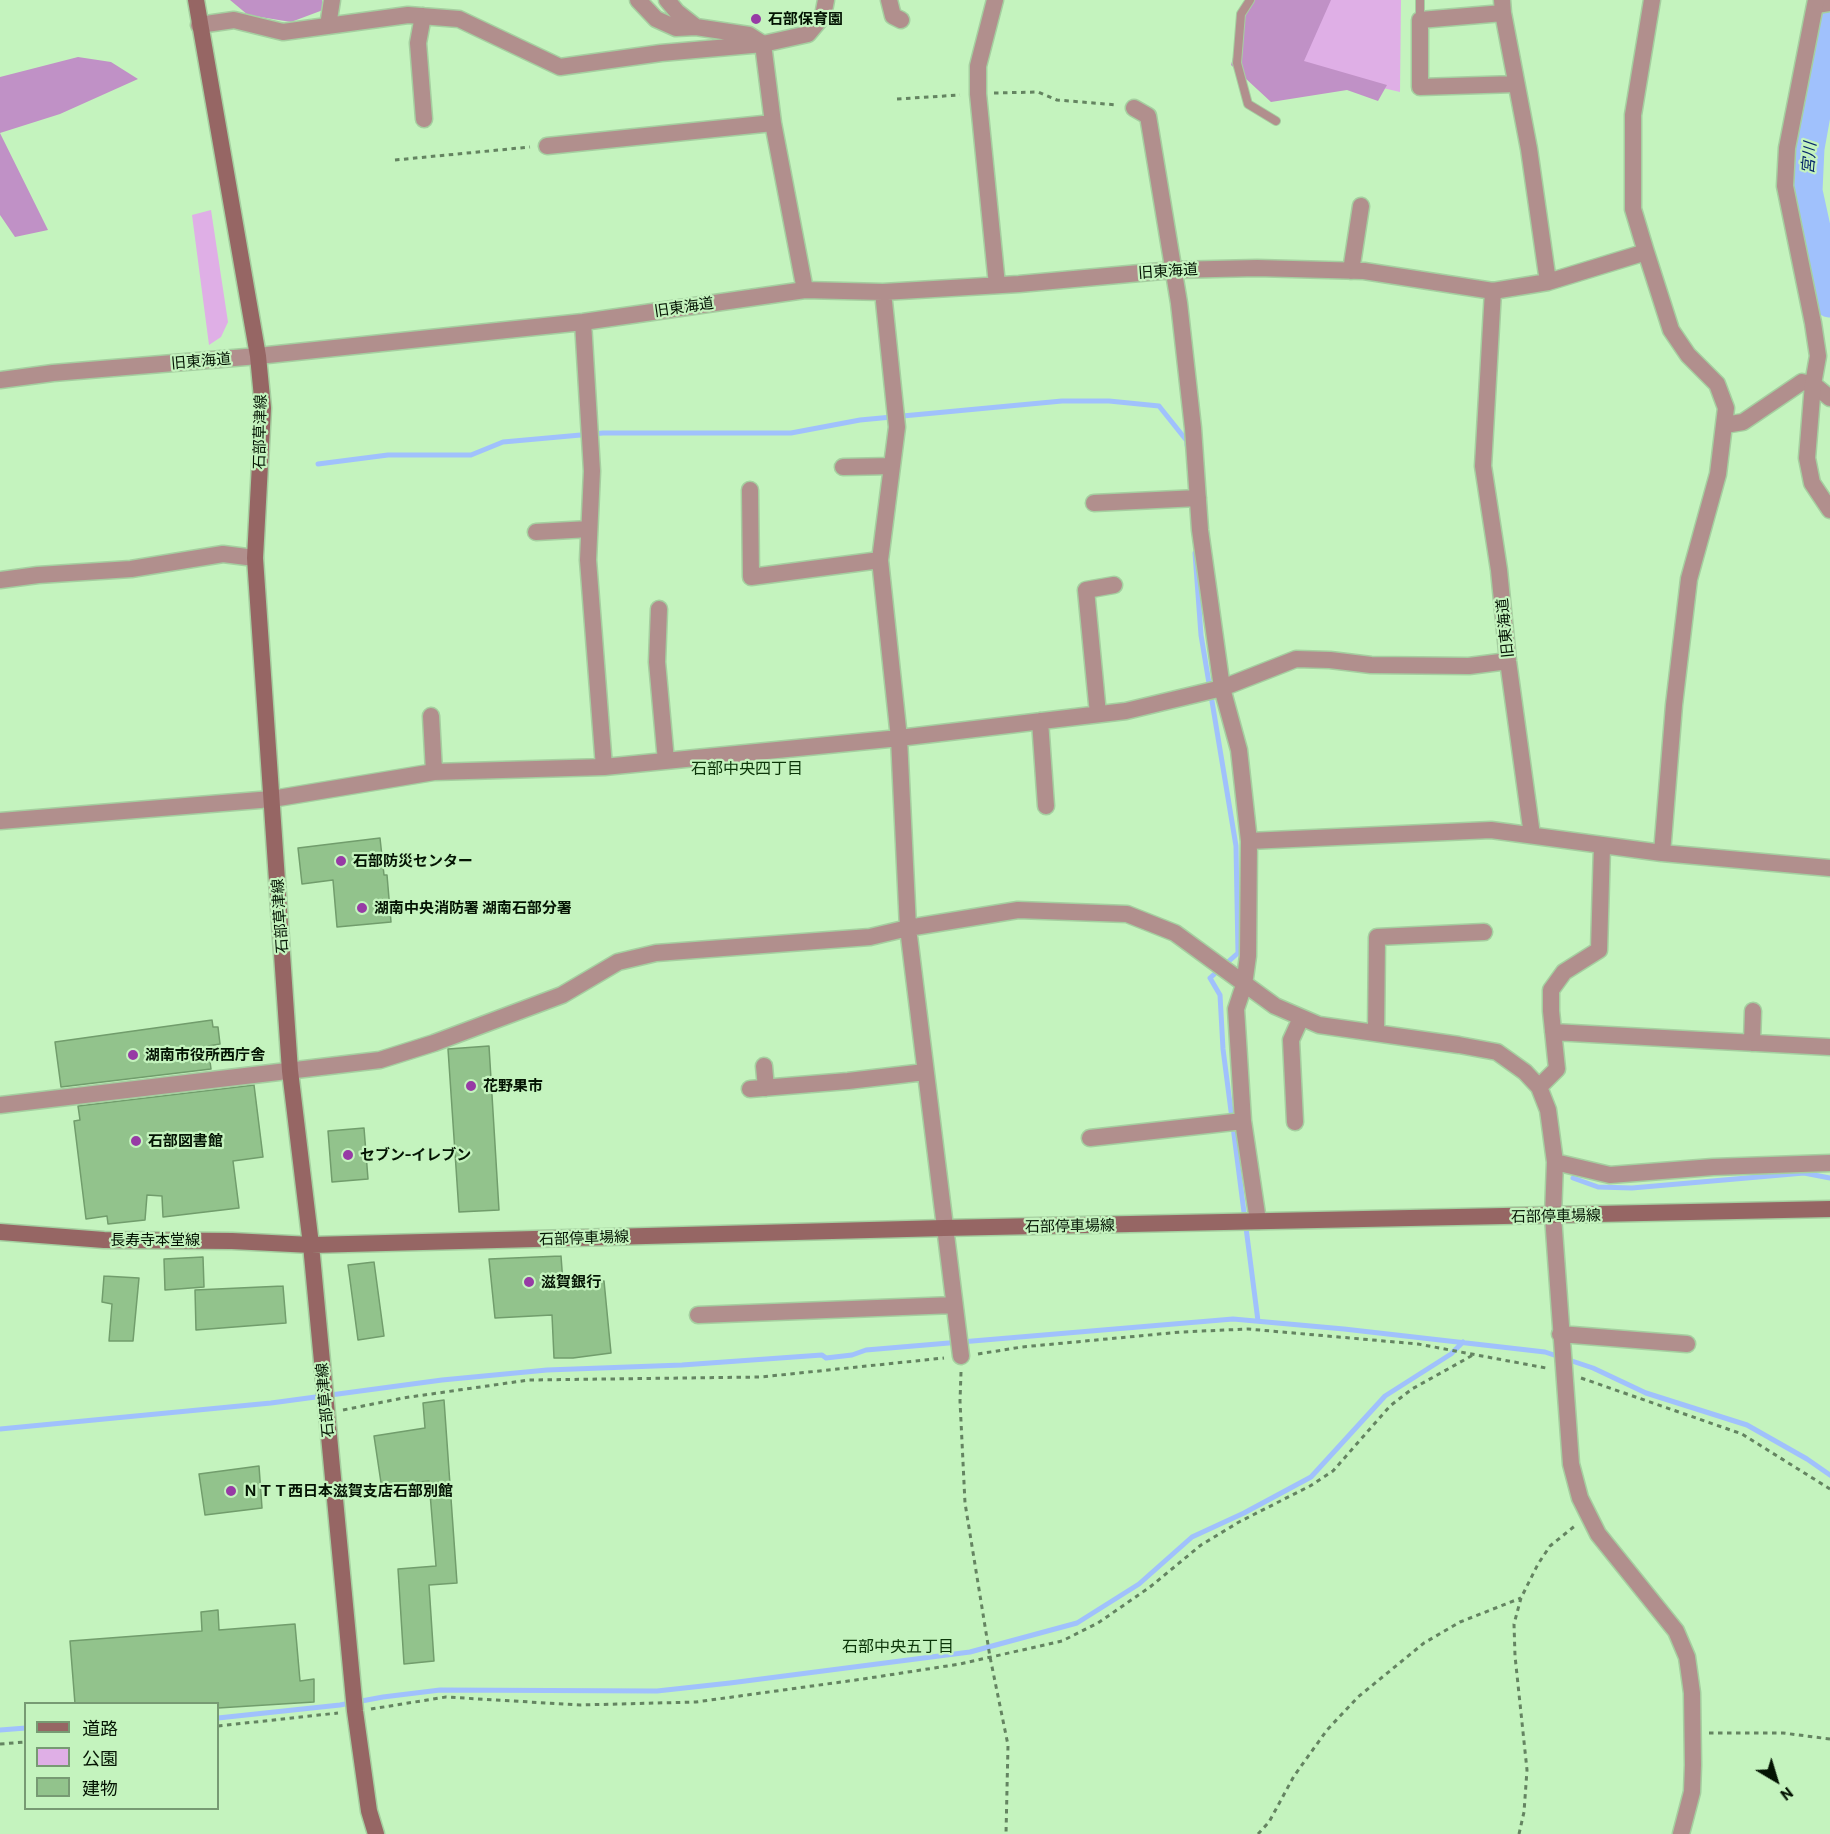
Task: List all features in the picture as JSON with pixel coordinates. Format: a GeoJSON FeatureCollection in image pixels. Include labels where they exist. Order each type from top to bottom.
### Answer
{"type":"FeatureCollection","features":[{"type":"Feature","properties":{"kind":"main road","name":"石部草津線"},"geometry":{"type":"LineString","coordinates":[[196,0],[258,356],[263,408],[255,558],[290,1071],[310,1245],[355,1711],[369,1811],[376,1834]]}},
{"type":"Feature","properties":{"kind":"main road","name":"石部停車場線"},"geometry":{"type":"LineString","coordinates":[[310,1245],[944,1228],[1830,1209]]}},
{"type":"Feature","properties":{"kind":"main road","name":"長寿寺本堂線"},"geometry":{"type":"LineString","coordinates":[[0,1232],[104,1240],[232,1241],[310,1245]]}},
{"type":"Feature","properties":{"kind":"street"},"geometry":{"type":"LineString","coordinates":[[328,26],[332,0]]}},
{"type":"Feature","properties":{"kind":"street"},"geometry":{"type":"LineString","coordinates":[[638,0],[656,19],[676,28],[696,27],[749,35],[763,44]]}},
{"type":"Feature","properties":{"kind":"street"},"geometry":{"type":"LineString","coordinates":[[667,0],[677,12],[696,27]]}},
{"type":"Feature","properties":{"kind":"street"},"geometry":{"type":"LineString","coordinates":[[199,25],[234,20],[283,32],[408,15],[459,19],[560,67],[661,53],[763,44],[808,34],[823,16],[826,0]]}},
{"type":"Feature","properties":{"kind":"street"},"geometry":{"type":"LineString","coordinates":[[889,0],[893,16],[901,20]]}},
{"type":"Feature","properties":{"kind":"street"},"geometry":{"type":"LineString","coordinates":[[995,0],[978,66],[978,94],[997,285]]}},
{"type":"Feature","properties":{"kind":"street"},"geometry":{"type":"LineString","coordinates":[[1652,0],[1633,115],[1633,209],[1671,330],[1688,355],[1717,384],[1726,408],[1718,474],[1689,579],[1674,705],[1662,853]]}},
{"type":"Feature","properties":{"kind":"street"},"geometry":{"type":"LineString","coordinates":[[1821,3],[1787,148],[1785,186],[1814,323],[1824,355],[1813,384],[1807,458],[1812,483],[1830,510]]}},
{"type":"Feature","properties":{"kind":"street"},"geometry":{"type":"LineString","coordinates":[[1516,84],[1420,87],[1420,20],[1502,7],[1531,159],[1548,282]]}},
{"type":"Feature","properties":{"kind":"street"},"geometry":{"type":"LineString","coordinates":[[423,16],[418,43],[424,119]]}},
{"type":"Feature","properties":{"kind":"street"},"geometry":{"type":"LineString","coordinates":[[763,44],[773,123],[805,290]]}},
{"type":"Feature","properties":{"kind":"street"},"geometry":{"type":"LineString","coordinates":[[1134,108],[1148,116],[1179,303],[1193,428],[1200,530],[1222,688],[1239,750],[1249,841],[1248,956],[1244,985],[1236,1009],[1243,1121],[1258,1221]]}},
{"type":"Feature","properties":{"kind":"street"},"geometry":{"type":"LineString","coordinates":[[546,146],[773,123]]}},
{"type":"Feature","properties":{"kind":"street"},"geometry":{"type":"LineString","coordinates":[[1351,271],[1361,207]]}},
{"type":"Feature","properties":{"kind":"street"},"geometry":{"type":"LineString","coordinates":[[1493,291],[1548,282],[1646,252]]}},
{"type":"Feature","properties":{"kind":"street","name":"旧東海道"},"geometry":{"type":"LineString","coordinates":[[0,380],[53,373],[258,356],[583,321],[805,290],[883,292],[1173,270],[1257,268],[1351,271],[1493,291],[1483,466],[1499,570],[1508,661],[1532,835]]}},
{"type":"Feature","properties":{"kind":"street"},"geometry":{"type":"LineString","coordinates":[[883,292],[897,427],[880,560],[899,738],[908,928],[961,1356]]}},
{"type":"Feature","properties":{"kind":"street"},"geometry":{"type":"LineString","coordinates":[[583,321],[592,471],[588,560],[604,767]]}},
{"type":"Feature","properties":{"kind":"street"},"geometry":{"type":"LineString","coordinates":[[1725,425],[1743,422],[1802,382],[1813,384],[1830,398]]}},
{"type":"Feature","properties":{"kind":"street"},"geometry":{"type":"LineString","coordinates":[[843,467],[892,466]]}},
{"type":"Feature","properties":{"kind":"street"},"geometry":{"type":"LineString","coordinates":[[750,490],[751,577],[880,560]]}},
{"type":"Feature","properties":{"kind":"street"},"geometry":{"type":"LineString","coordinates":[[1094,503],[1198,498]]}},
{"type":"Feature","properties":{"kind":"street"},"geometry":{"type":"LineString","coordinates":[[536,532],[589,529]]}},
{"type":"Feature","properties":{"kind":"street"},"geometry":{"type":"LineString","coordinates":[[0,580],[38,575],[131,569],[223,554],[255,558]]}},
{"type":"Feature","properties":{"kind":"street"},"geometry":{"type":"LineString","coordinates":[[1098,714],[1086,590],[1114,585]]}},
{"type":"Feature","properties":{"kind":"street"},"geometry":{"type":"LineString","coordinates":[[659,609],[657,662],[666,761]]}},
{"type":"Feature","properties":{"kind":"street"},"geometry":{"type":"LineString","coordinates":[[0,821],[272,799],[434,772],[604,767],[899,738],[1126,711],[1222,688],[1296,659],[1371,665],[1468,666],[1508,661]]}},
{"type":"Feature","properties":{"kind":"street"},"geometry":{"type":"LineString","coordinates":[[431,716],[434,772]]}},
{"type":"Feature","properties":{"kind":"street"},"geometry":{"type":"LineString","coordinates":[[1040,721],[1046,806]]}},
{"type":"Feature","properties":{"kind":"street"},"geometry":{"type":"LineString","coordinates":[[1249,841],[1491,830],[1662,853],[1830,868]]}},
{"type":"Feature","properties":{"kind":"street"},"geometry":{"type":"LineString","coordinates":[[1539,1087],[1557,1069],[1551,990],[1564,972],[1599,950],[1602,846]]}},
{"type":"Feature","properties":{"kind":"street"},"geometry":{"type":"LineString","coordinates":[[0,1105],[380,1060],[424,1046],[562,994],[618,962],[656,953],[870,937],[908,928],[1018,910],[1127,914],[1175,933],[1275,1006],[1319,1026],[1497,1052],[1525,1072],[1539,1087],[1548,1110],[1555,1161],[1553,1216],[1560,1334],[1571,1464],[1580,1498],[1598,1534],[1676,1631],[1687,1657],[1692,1693],[1692,1792],[1681,1834]]}},
{"type":"Feature","properties":{"kind":"street"},"geometry":{"type":"LineString","coordinates":[[1376,1034],[1377,937],[1484,932]]}},
{"type":"Feature","properties":{"kind":"street"},"geometry":{"type":"LineString","coordinates":[[1752,1043],[1753,1011]]}},
{"type":"Feature","properties":{"kind":"street"},"geometry":{"type":"LineString","coordinates":[[1295,1122],[1291,1040],[1301,1018]]}},
{"type":"Feature","properties":{"kind":"street"},"geometry":{"type":"LineString","coordinates":[[1553,1032],[1830,1047]]}},
{"type":"Feature","properties":{"kind":"street"},"geometry":{"type":"LineString","coordinates":[[764,1066],[758,1088],[926,1072]]}},
{"type":"Feature","properties":{"kind":"street"},"geometry":{"type":"LineString","coordinates":[[1090,1138],[1243,1121]]}},
{"type":"Feature","properties":{"kind":"street"},"geometry":{"type":"LineString","coordinates":[[1555,1161],[1610,1174],[1713,1167],[1830,1163]]}},
{"type":"Feature","properties":{"kind":"street"},"geometry":{"type":"LineString","coordinates":[[698,1315],[954,1305]]}},
{"type":"Feature","properties":{"kind":"street"},"geometry":{"type":"LineString","coordinates":[[1560,1334],[1687,1344]]}},
{"type":"Feature","properties":{"kind":"lane"},"geometry":{"type":"LineString","coordinates":[[1250,0],[1241,14],[1237,63],[1248,104],[1276,122]]}},
{"type":"Feature","properties":{"kind":"lane"},"geometry":{"type":"LineString","coordinates":[[1420,0],[1420,20]]}},
{"type":"Feature","properties":{"kind":"path"},"geometry":{"type":"LineString","coordinates":[[897,99],[1038,92],[1058,100],[1098,102],[1134,108]]}},
{"type":"Feature","properties":{"kind":"path"},"geometry":{"type":"LineString","coordinates":[[395,160],[546,146]]}},
{"type":"Feature","properties":{"kind":"path"},"geometry":{"type":"LineString","coordinates":[[327,1413],[403,1398],[529,1380],[761,1377],[1033,1346],[1181,1332],[1248,1329],[1418,1344],[1565,1372],[1742,1434],[1830,1489]]}},
{"type":"Feature","properties":{"kind":"path"},"geometry":{"type":"LineString","coordinates":[[219,1726],[355,1711],[446,1698],[580,1705],[696,1701],[863,1679],[990,1657],[1062,1641],[1098,1623],[1150,1587],[1201,1545],[1239,1522],[1310,1486],[1333,1471],[1390,1406],[1412,1389],[1473,1354]]}},
{"type":"Feature","properties":{"kind":"path"},"geometry":{"type":"LineString","coordinates":[[961,1356],[960,1401],[965,1503],[990,1657],[1008,1745],[1006,1834]]}},
{"type":"Feature","properties":{"kind":"path"},"geometry":{"type":"LineString","coordinates":[[1519,1834],[1524,1812],[1527,1770],[1515,1656],[1514,1624],[1521,1598],[1550,1546],[1588,1514]]}},
{"type":"Feature","properties":{"kind":"path"},"geometry":{"type":"LineString","coordinates":[[1258,1834],[1269,1822],[1294,1776],[1327,1730],[1358,1697],[1424,1642],[1460,1622],[1521,1598]]}},
{"type":"Feature","properties":{"kind":"path"},"geometry":{"type":"LineString","coordinates":[[1691,1735],[1714,1732],[1783,1734],[1830,1739]]}},
{"type":"Feature","properties":{"kind":"path"},"geometry":{"type":"LineString","coordinates":[[0,1744],[24,1742]]}},
{"type":"Feature","properties":{"kind":"green space"},"geometry":{"type":"Polygon","coordinates":[[[1326,0],[1401,0],[1400,92],[1293,67],[1326,0]]]}},
{"type":"Feature","properties":{"kind":"green space"},"geometry":{"type":"Polygon","coordinates":[[[211,210],[228,322],[221,337],[209,345],[192,215],[211,210]]]}},
{"type":"Feature","properties":{"kind":"shaded area"},"geometry":{"type":"Polygon","coordinates":[[[230,0],[322,0],[323,10],[291,22],[248,15],[230,0]]]}},
{"type":"Feature","properties":{"kind":"shaded area"},"geometry":{"type":"Polygon","coordinates":[[[1248,0],[1331,0],[1304,61],[1387,85],[1378,101],[1347,90],[1271,102],[1231,65],[1248,0]]]}},
{"type":"Feature","properties":{"kind":"shaded area"},"geometry":{"type":"Polygon","coordinates":[[[78,57],[111,62],[138,79],[60,114],[0,133],[0,77],[78,57]]]}},
{"type":"Feature","properties":{"kind":"shaded area"},"geometry":{"type":"Polygon","coordinates":[[[0,133],[48,230],[15,237],[0,215],[0,133]]]}},
{"type":"Feature","properties":{"kind":"building"},"geometry":{"type":"Polygon","coordinates":[[[380,838],[384,875],[387,875],[391,922],[337,927],[333,880],[302,884],[298,848],[380,838]]]}},
{"type":"Feature","properties":{"kind":"building","name":"湖南市役所西庁舎"},"geometry":{"type":"Polygon","coordinates":[[[212,1020],[213,1027],[218,1027],[220,1044],[208,1046],[211,1069],[61,1087],[55,1042],[212,1020]]]}},
{"type":"Feature","properties":{"kind":"building"},"geometry":{"type":"Polygon","coordinates":[[[489,1046],[499,1210],[459,1212],[448,1049],[489,1046]]]}},
{"type":"Feature","properties":{"kind":"building"},"geometry":{"type":"Polygon","coordinates":[[[254,1085],[263,1157],[233,1161],[239,1208],[163,1217],[162,1196],[147,1195],[145,1220],[108,1224],[107,1216],[86,1219],[74,1121],[80,1120],[78,1106],[254,1085]]]}},
{"type":"Feature","properties":{"kind":"building","name":"セブン-イレブン"},"geometry":{"type":"Polygon","coordinates":[[[364,1128],[368,1179],[332,1182],[328,1131],[364,1128]]]}},
{"type":"Feature","properties":{"kind":"building"},"geometry":{"type":"Polygon","coordinates":[[[561,1256],[563,1283],[604,1281],[611,1353],[554,1358],[552,1315],[495,1318],[489,1259],[561,1256]]]}},
{"type":"Feature","properties":{"kind":"building"},"geometry":{"type":"Polygon","coordinates":[[[203,1257],[204,1287],[165,1290],[164,1259],[203,1257]]]}},
{"type":"Feature","properties":{"kind":"building"},"geometry":{"type":"Polygon","coordinates":[[[374,1262],[384,1336],[358,1340],[348,1265],[374,1262]]]}},
{"type":"Feature","properties":{"kind":"building"},"geometry":{"type":"Polygon","coordinates":[[[104,1276],[139,1278],[133,1341],[109,1341],[112,1304],[102,1302],[104,1276]]]}},
{"type":"Feature","properties":{"kind":"building"},"geometry":{"type":"Polygon","coordinates":[[[283,1286],[286,1323],[196,1330],[195,1290],[283,1286]]]}},
{"type":"Feature","properties":{"kind":"building"},"geometry":{"type":"Polygon","coordinates":[[[444,1400],[457,1583],[429,1585],[434,1661],[404,1664],[398,1569],[436,1566],[429,1481],[402,1484],[402,1492],[383,1496],[374,1436],[425,1428],[423,1403],[444,1400]]]}},
{"type":"Feature","properties":{"kind":"building","name":"ＮＴＴ西日本滋賀支店石部別館"},"geometry":{"type":"Polygon","coordinates":[[[259,1466],[262,1508],[205,1515],[199,1474],[259,1466]]]}},
{"type":"Feature","properties":{"kind":"building"},"geometry":{"type":"Polygon","coordinates":[[[218,1610],[219,1630],[295,1624],[300,1681],[314,1679],[314,1702],[219,1708],[219,1702],[75,1702],[70,1641],[202,1631],[201,1612],[218,1610]]]}},
{"type":"Feature","properties":{"kind":"waterway","name":"宮川"},"geometry":{"type":"LineString","coordinates":[[1830,14],[1808,148],[1806,191],[1830,301]]}},
{"type":"Feature","properties":{"kind":"waterway"},"geometry":{"type":"LineString","coordinates":[[318,464],[388,455],[471,455],[503,442],[603,433],[791,433],[860,420],[1062,401],[1109,401],[1159,406],[1187,441],[1187,445]]}},
{"type":"Feature","properties":{"kind":"waterway"},"geometry":{"type":"LineString","coordinates":[[1195,553],[1201,635],[1236,846],[1238,953],[1210,978],[1220,995],[1223,1049],[1258,1321]]}},
{"type":"Feature","properties":{"kind":"waterway"},"geometry":{"type":"LineString","coordinates":[[1573,1178],[1598,1187],[1632,1188],[1804,1173],[1830,1178]]}},
{"type":"Feature","properties":{"kind":"waterway"},"geometry":{"type":"LineString","coordinates":[[0,1429],[271,1403],[442,1380],[547,1370],[682,1365],[822,1355],[826,1358],[852,1355],[866,1350],[1233,1319],[1545,1352],[1593,1368],[1646,1393],[1747,1425],[1807,1459],[1830,1475]]}},
{"type":"Feature","properties":{"kind":"waterway"},"geometry":{"type":"LineString","coordinates":[[219,1718],[340,1705],[440,1690],[657,1691],[730,1683],[970,1652],[1077,1623],[1139,1584],[1192,1537],[1244,1513],[1311,1477],[1385,1396],[1451,1354],[1463,1342]]}},
{"type":"Feature","properties":{"kind":"waterway"},"geometry":{"type":"LineString","coordinates":[[0,1730],[24,1728]]}},
{"type":"Feature","properties":{"kind":"place","name":"石部保育園"},"geometry":{"type":"Point","coordinates":[756,19]}},
{"type":"Feature","properties":{"kind":"place","name":"石部防災センター"},"geometry":{"type":"Point","coordinates":[341,861]}},
{"type":"Feature","properties":{"kind":"place","name":"湖南中央消防署 湖南石部分署"},"geometry":{"type":"Point","coordinates":[362,908]}},
{"type":"Feature","properties":{"kind":"place","name":"湖南市役所西庁舎"},"geometry":{"type":"Point","coordinates":[133,1055]}},
{"type":"Feature","properties":{"kind":"place","name":"花野果市"},"geometry":{"type":"Point","coordinates":[471,1086]}},
{"type":"Feature","properties":{"kind":"place","name":"石部図書館"},"geometry":{"type":"Point","coordinates":[136,1141]}},
{"type":"Feature","properties":{"kind":"place","name":"セブン-イレブン"},"geometry":{"type":"Point","coordinates":[348,1155]}},
{"type":"Feature","properties":{"kind":"place","name":"滋賀銀行"},"geometry":{"type":"Point","coordinates":[529,1282]}},
{"type":"Feature","properties":{"kind":"place","name":"ＮＴＴ西日本滋賀支店石部別館"},"geometry":{"type":"Point","coordinates":[231,1491]}},
{"type":"Feature","properties":{"kind":"district","name":"石部中央四丁目"},"geometry":{"type":"Point","coordinates":[747,769]}},
{"type":"Feature","properties":{"kind":"district","name":"石部中央五丁目"},"geometry":{"type":"Point","coordinates":[898,1647]}}]}
